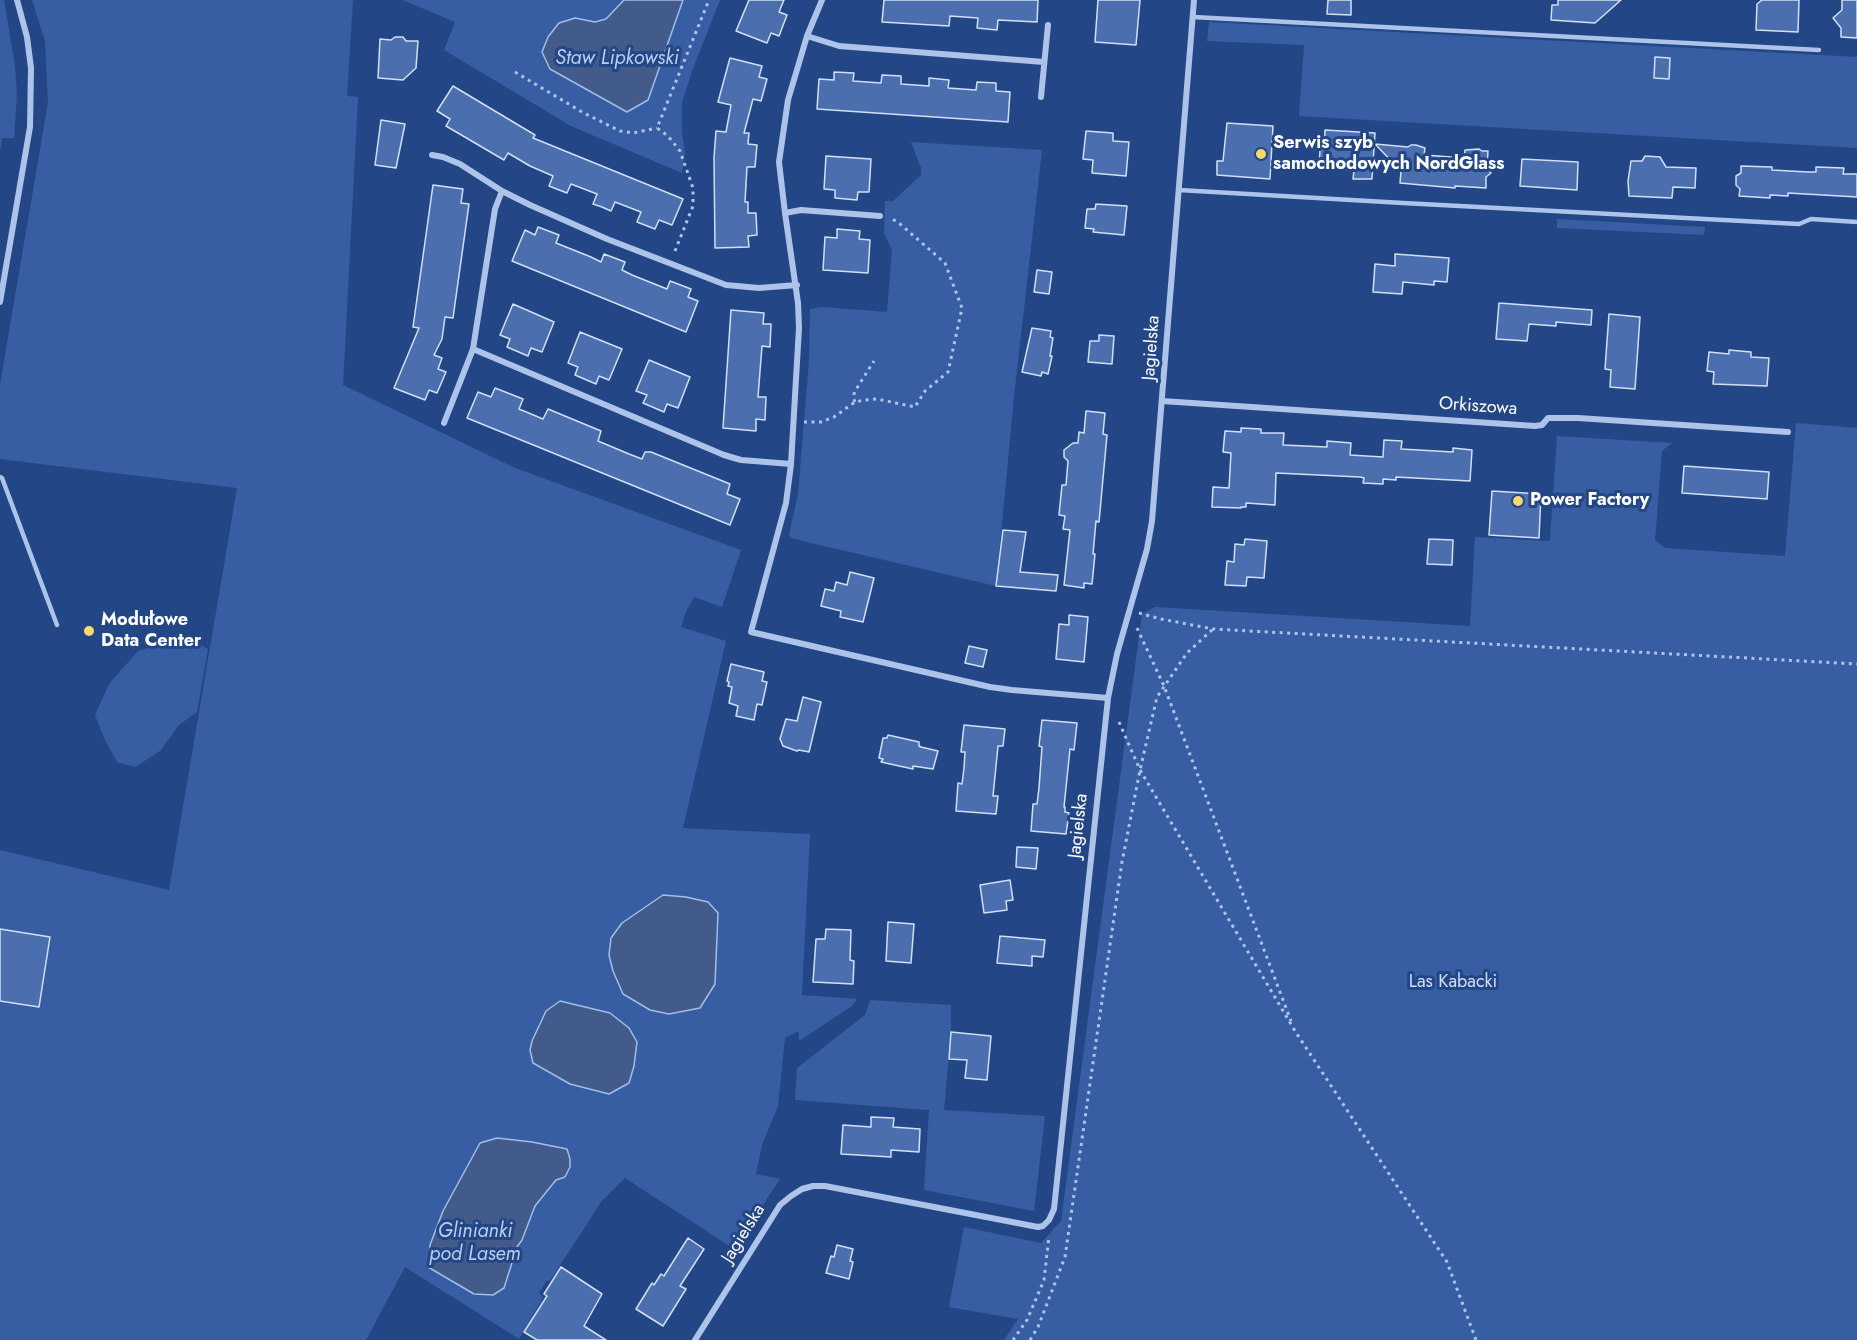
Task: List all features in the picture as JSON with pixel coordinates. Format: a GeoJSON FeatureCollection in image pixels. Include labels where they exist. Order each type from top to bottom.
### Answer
{"type":"FeatureCollection","features":[{"type":"Feature","properties":{"kind":"street"},"geometry":{"type":"LineString","coordinates":[[0,302],[30,127],[31,68],[27,38],[17,0]]}},
{"type":"Feature","properties":{"kind":"street"},"geometry":{"type":"LineString","coordinates":[[822,0],[807,36],[788,100],[779,162],[784,213],[797,285],[799,328],[791,464],[786,503],[751,632],[990,687],[1108,698]]}},
{"type":"Feature","properties":{"kind":"street","name":"Jagielska"},"geometry":{"type":"LineString","coordinates":[[695,1340],[780,1205],[802,1189],[825,1186],[1038,1227],[1043,1226],[1049,1220],[1054,1209],[1108,698],[1117,654],[1147,549],[1152,521],[1194,0]]}},
{"type":"Feature","properties":{"kind":"street"},"geometry":{"type":"LineString","coordinates":[[1041,97],[1048,25]]}},
{"type":"Feature","properties":{"kind":"street"},"geometry":{"type":"LineString","coordinates":[[807,36],[839,46],[1044,62]]}},
{"type":"Feature","properties":{"kind":"street"},"geometry":{"type":"LineString","coordinates":[[432,155],[460,164],[502,191],[552,215],[726,285],[759,288],[797,285]]}},
{"type":"Feature","properties":{"kind":"street"},"geometry":{"type":"LineString","coordinates":[[444,423],[473,349],[495,209],[502,191]]}},
{"type":"Feature","properties":{"kind":"street"},"geometry":{"type":"LineString","coordinates":[[784,213],[801,210],[880,216]]}},
{"type":"Feature","properties":{"kind":"street"},"geometry":{"type":"LineString","coordinates":[[473,349],[724,454],[749,461],[791,464]]}},
{"type":"Feature","properties":{"kind":"street","name":"Orkiszowa"},"geometry":{"type":"LineString","coordinates":[[1162,401],[1535,426],[1542,425],[1548,418],[1578,418],[1788,432]]}},
{"type":"Feature","properties":{"kind":"lane"},"geometry":{"type":"LineString","coordinates":[[1193,17],[1819,50]]}},
{"type":"Feature","properties":{"kind":"lane"},"geometry":{"type":"LineString","coordinates":[[1179,190],[1799,224],[1811,219],[1857,222]]}},
{"type":"Feature","properties":{"kind":"lane"},"geometry":{"type":"LineString","coordinates":[[0,477],[2,477],[57,626]]}},
{"type":"Feature","properties":{"kind":"path"},"geometry":{"type":"LineString","coordinates":[[657,128],[709,0]]}},
{"type":"Feature","properties":{"kind":"path"},"geometry":{"type":"LineString","coordinates":[[515,72],[582,112],[620,131],[633,133],[657,128],[668,136],[680,151],[693,189],[693,206],[670,264]]}},
{"type":"Feature","properties":{"kind":"path"},"geometry":{"type":"LineString","coordinates":[[793,421],[821,422],[834,417],[855,402],[877,399],[915,407],[926,391],[948,372],[962,308],[945,263],[900,224],[880,216]]}},
{"type":"Feature","properties":{"kind":"path"},"geometry":{"type":"LineString","coordinates":[[855,402],[853,396],[855,391],[874,361]]}},
{"type":"Feature","properties":{"kind":"path"},"geometry":{"type":"LineString","coordinates":[[1129,610],[1213,629],[1857,664]]}},
{"type":"Feature","properties":{"kind":"path"},"geometry":{"type":"LineString","coordinates":[[1129,610],[1164,686],[1295,1031]]}},
{"type":"Feature","properties":{"kind":"path"},"geometry":{"type":"LineString","coordinates":[[1030,1340],[1038,1327],[1065,1257],[1122,862],[1157,697],[1187,653],[1213,629]]}},
{"type":"Feature","properties":{"kind":"path"},"geometry":{"type":"LineString","coordinates":[[1108,698],[1140,770],[1295,1031],[1447,1262],[1476,1340]]}},
{"type":"Feature","properties":{"kind":"path"},"geometry":{"type":"LineString","coordinates":[[1013,1340],[1027,1320],[1044,1280],[1049,1220]]}},
{"type":"Feature","properties":{"kind":"green space"},"geometry":{"type":"Polygon","coordinates":[[[0,0],[4,0],[15,66],[17,95],[14,138],[2,138],[0,152],[0,0]]]}},
{"type":"Feature","properties":{"kind":"green space"},"geometry":{"type":"Polygon","coordinates":[[[32,0],[353,0],[347,96],[358,97],[343,385],[515,468],[741,550],[722,607],[694,597],[681,627],[726,641],[683,828],[810,834],[802,995],[857,999],[852,1006],[799,1041],[799,1031],[785,1038],[778,1106],[762,1145],[756,1174],[780,1179],[734,1249],[625,1178],[601,1202],[550,1281],[547,1280],[539,1293],[543,1298],[519,1339],[405,1267],[366,1340],[0,1340],[0,850],[169,890],[237,488],[0,459],[0,385],[48,102],[45,41],[32,0]],[[663,895],[622,923],[715,984],[718,913],[663,895]],[[560,1001],[546,1011],[570,1084],[609,1094],[629,1083],[610,1013],[560,1001]],[[497,1138],[504,1288],[517,1247],[535,1206],[556,1180],[565,1177],[570,1167],[567,1150],[532,1142],[497,1138]]]}},
{"type":"Feature","properties":{"kind":"green space"},"geometry":{"type":"Polygon","coordinates":[[[403,0],[720,0],[682,103],[682,133],[685,152],[682,173],[571,126],[444,50],[455,22],[403,0]]]}},
{"type":"Feature","properties":{"kind":"green space"},"geometry":{"type":"Polygon","coordinates":[[[1209,22],[1857,57],[1857,148],[1299,116],[1304,45],[1207,41],[1209,22]]]}},
{"type":"Feature","properties":{"kind":"green space"},"geometry":{"type":"Polygon","coordinates":[[[911,142],[1042,150],[1014,397],[996,586],[811,543],[789,535],[798,494],[809,361],[810,309],[821,307],[887,312],[892,250],[884,234],[885,201],[893,201],[921,175],[921,168],[911,142]]]}},
{"type":"Feature","properties":{"kind":"green space"},"geometry":{"type":"Polygon","coordinates":[[[1557,219],[1705,227],[1704,235],[1557,228],[1557,219]]]}},
{"type":"Feature","properties":{"kind":"green space","name":"Las Kabacki"},"geometry":{"type":"Polygon","coordinates":[[[1796,423],[1857,428],[1857,1340],[1004,1340],[1018,1319],[949,1307],[964,1227],[1041,1243],[1061,1221],[1142,614],[1155,607],[1470,626],[1475,537],[1550,541],[1557,436],[1672,443],[1662,451],[1655,540],[1665,548],[1785,556],[1796,423]]]}},
{"type":"Feature","properties":{"kind":"green space"},"geometry":{"type":"Polygon","coordinates":[[[185,637],[208,649],[197,712],[179,725],[160,751],[135,767],[117,762],[95,715],[109,684],[138,651],[185,637]]]}},
{"type":"Feature","properties":{"kind":"green space"},"geometry":{"type":"Polygon","coordinates":[[[870,1000],[951,1005],[944,1110],[1045,1116],[1034,1211],[924,1190],[929,1110],[795,1100],[797,1068],[865,1015],[870,1000]]]}},
{"type":"Feature","properties":{"kind":"water","name":"Staw Lipkowski"},"geometry":{"type":"Polygon","coordinates":[[[624,0],[683,0],[648,100],[627,112],[550,69],[542,52],[548,37],[559,23],[575,18],[595,22],[606,19],[624,0]]]}},
{"type":"Feature","properties":{"kind":"water"},"geometry":{"type":"Polygon","coordinates":[[[663,895],[708,902],[718,913],[715,984],[700,1008],[669,1014],[650,1010],[623,994],[609,955],[611,938],[622,923],[663,895]]]}},
{"type":"Feature","properties":{"kind":"water"},"geometry":{"type":"Polygon","coordinates":[[[560,1001],[610,1013],[629,1028],[637,1042],[629,1083],[609,1094],[570,1084],[533,1063],[530,1050],[532,1041],[546,1011],[560,1001]]]}},
{"type":"Feature","properties":{"kind":"water","name":"Glinianki pod Lasem"},"geometry":{"type":"Polygon","coordinates":[[[497,1138],[567,1149],[570,1167],[565,1177],[556,1180],[535,1206],[517,1247],[504,1288],[493,1295],[474,1294],[428,1267],[430,1245],[443,1211],[480,1143],[497,1138]]]}},
{"type":"Feature","properties":{"kind":"building"},"geometry":{"type":"Polygon","coordinates":[[[749,0],[784,0],[779,12],[787,15],[779,36],[771,33],[767,43],[736,31],[749,0]]]}},
{"type":"Feature","properties":{"kind":"building"},"geometry":{"type":"Polygon","coordinates":[[[884,0],[1038,0],[1037,22],[998,20],[997,30],[977,28],[978,18],[950,16],[949,26],[882,22],[884,0]]]}},
{"type":"Feature","properties":{"kind":"building"},"geometry":{"type":"Polygon","coordinates":[[[1098,0],[1140,0],[1136,45],[1095,42],[1098,0]]]}},
{"type":"Feature","properties":{"kind":"building"},"geometry":{"type":"Polygon","coordinates":[[[1328,0],[1351,0],[1351,15],[1327,14],[1328,0]]]}},
{"type":"Feature","properties":{"kind":"building"},"geometry":{"type":"Polygon","coordinates":[[[1558,0],[1621,0],[1595,23],[1551,20],[1552,5],[1558,5],[1558,0]]]}},
{"type":"Feature","properties":{"kind":"building"},"geometry":{"type":"Polygon","coordinates":[[[1762,0],[1799,0],[1798,32],[1756,30],[1757,4],[1762,0]]]}},
{"type":"Feature","properties":{"kind":"building"},"geometry":{"type":"Polygon","coordinates":[[[1842,0],[1857,0],[1857,38],[1841,37],[1841,28],[1833,18],[1842,10],[1842,0]]]}},
{"type":"Feature","properties":{"kind":"building"},"geometry":{"type":"Polygon","coordinates":[[[395,37],[403,37],[406,41],[418,41],[416,68],[403,80],[378,78],[380,39],[391,40],[395,37]]]}},
{"type":"Feature","properties":{"kind":"building"},"geometry":{"type":"Polygon","coordinates":[[[1655,57],[1670,58],[1669,79],[1654,78],[1655,57]]]}},
{"type":"Feature","properties":{"kind":"building"},"geometry":{"type":"Polygon","coordinates":[[[730,58],[762,66],[759,77],[767,79],[761,101],[753,99],[744,133],[749,133],[748,144],[757,145],[755,167],[747,167],[745,202],[748,202],[748,213],[756,213],[757,235],[748,236],[749,247],[715,248],[716,131],[726,132],[731,105],[718,102],[730,58]]]}},
{"type":"Feature","properties":{"kind":"building"},"geometry":{"type":"Polygon","coordinates":[[[834,72],[854,73],[853,81],[881,83],[882,75],[901,76],[901,84],[929,86],[929,78],[949,80],[948,88],[976,90],[977,82],[996,83],[996,91],[1010,92],[1008,122],[817,109],[819,79],[834,80],[834,72]]]}},
{"type":"Feature","properties":{"kind":"building"},"geometry":{"type":"Polygon","coordinates":[[[453,86],[535,135],[533,138],[683,199],[672,225],[659,220],[655,229],[637,222],[641,212],[615,202],[611,211],[593,204],[597,194],[571,184],[567,193],[549,186],[553,176],[508,153],[504,160],[446,126],[450,119],[437,111],[453,86]]]}},
{"type":"Feature","properties":{"kind":"building"},"geometry":{"type":"Polygon","coordinates":[[[381,120],[405,124],[396,168],[375,165],[381,120]]]}},
{"type":"Feature","properties":{"kind":"building"},"geometry":{"type":"Polygon","coordinates":[[[1227,123],[1273,126],[1270,179],[1217,175],[1217,161],[1223,161],[1227,123]]]}},
{"type":"Feature","properties":{"kind":"building"},"geometry":{"type":"Polygon","coordinates":[[[1325,130],[1375,133],[1372,179],[1353,179],[1354,170],[1319,168],[1320,150],[1324,150],[1325,130]]]}},
{"type":"Feature","properties":{"kind":"building"},"geometry":{"type":"Polygon","coordinates":[[[1086,131],[1113,133],[1113,141],[1129,142],[1126,176],[1092,173],[1093,160],[1083,159],[1086,131]]]}},
{"type":"Feature","properties":{"kind":"building"},"geometry":{"type":"Polygon","coordinates":[[[1375,144],[1408,147],[1416,145],[1425,148],[1424,155],[1464,158],[1465,150],[1488,151],[1487,168],[1491,173],[1486,177],[1486,188],[1400,183],[1401,171],[1375,144]]]}},
{"type":"Feature","properties":{"kind":"building"},"geometry":{"type":"Polygon","coordinates":[[[826,156],[871,159],[869,192],[858,192],[857,200],[835,198],[835,190],[824,189],[826,156]]]}},
{"type":"Feature","properties":{"kind":"building"},"geometry":{"type":"Polygon","coordinates":[[[1645,156],[1660,157],[1666,167],[1696,168],[1695,188],[1673,187],[1672,198],[1629,196],[1628,181],[1631,161],[1642,161],[1645,156]]]}},
{"type":"Feature","properties":{"kind":"building"},"geometry":{"type":"Polygon","coordinates":[[[1522,159],[1578,162],[1577,190],[1520,186],[1522,159]]]}},
{"type":"Feature","properties":{"kind":"building"},"geometry":{"type":"Polygon","coordinates":[[[1741,166],[1808,172],[1816,172],[1816,167],[1844,168],[1843,174],[1857,174],[1857,197],[1788,193],[1788,196],[1770,195],[1770,198],[1739,196],[1740,189],[1736,185],[1736,176],[1741,173],[1741,166]]]}},
{"type":"Feature","properties":{"kind":"building"},"geometry":{"type":"Polygon","coordinates":[[[433,185],[463,189],[461,203],[469,204],[453,318],[445,317],[442,339],[434,355],[442,358],[438,369],[446,372],[437,393],[429,390],[425,400],[394,388],[419,328],[413,327],[433,185]]]}},
{"type":"Feature","properties":{"kind":"building"},"geometry":{"type":"Polygon","coordinates":[[[1096,204],[1127,206],[1124,235],[1093,232],[1094,229],[1085,228],[1087,209],[1095,209],[1096,204]]]}},
{"type":"Feature","properties":{"kind":"building"},"geometry":{"type":"Polygon","coordinates":[[[538,227],[559,235],[556,243],[601,262],[604,254],[625,262],[622,270],[632,275],[667,289],[670,281],[691,289],[688,297],[698,301],[686,332],[512,261],[525,230],[535,235],[538,227]]]}},
{"type":"Feature","properties":{"kind":"building"},"geometry":{"type":"Polygon","coordinates":[[[837,229],[860,231],[859,239],[870,240],[868,273],[823,270],[825,237],[837,238],[837,229]]]}},
{"type":"Feature","properties":{"kind":"building"},"geometry":{"type":"Polygon","coordinates":[[[1395,254],[1449,258],[1447,282],[1434,281],[1434,285],[1403,282],[1402,294],[1373,292],[1375,264],[1395,266],[1395,254]]]}},
{"type":"Feature","properties":{"kind":"building"},"geometry":{"type":"Polygon","coordinates":[[[1037,270],[1052,272],[1049,294],[1034,292],[1037,270]]]}},
{"type":"Feature","properties":{"kind":"building"},"geometry":{"type":"Polygon","coordinates":[[[1499,303],[1592,310],[1591,325],[1556,322],[1556,326],[1529,324],[1527,341],[1496,339],[1499,303]]]}},
{"type":"Feature","properties":{"kind":"building"},"geometry":{"type":"Polygon","coordinates":[[[513,304],[554,322],[542,352],[531,348],[528,356],[507,347],[510,339],[500,335],[513,304]]]}},
{"type":"Feature","properties":{"kind":"building"},"geometry":{"type":"Polygon","coordinates":[[[731,310],[764,313],[763,324],[771,324],[770,347],[762,346],[758,397],[766,397],[765,420],[756,419],[756,431],[723,428],[731,310]]]}},
{"type":"Feature","properties":{"kind":"building"},"geometry":{"type":"Polygon","coordinates":[[[1609,314],[1640,317],[1635,389],[1610,387],[1611,370],[1605,369],[1609,314]]]}},
{"type":"Feature","properties":{"kind":"building"},"geometry":{"type":"Polygon","coordinates":[[[1032,328],[1051,331],[1050,337],[1053,338],[1048,374],[1042,372],[1041,376],[1022,372],[1032,328]]]}},
{"type":"Feature","properties":{"kind":"building"},"geometry":{"type":"Polygon","coordinates":[[[580,332],[622,349],[609,380],[599,376],[596,384],[575,375],[578,367],[568,363],[580,332]]]}},
{"type":"Feature","properties":{"kind":"building"},"geometry":{"type":"Polygon","coordinates":[[[1099,335],[1114,336],[1112,364],[1088,362],[1090,341],[1099,341],[1099,335]]]}},
{"type":"Feature","properties":{"kind":"building"},"geometry":{"type":"Polygon","coordinates":[[[1729,350],[1751,352],[1751,357],[1769,358],[1767,386],[1713,384],[1714,372],[1707,371],[1709,352],[1729,354],[1729,350]]]}},
{"type":"Feature","properties":{"kind":"building"},"geometry":{"type":"Polygon","coordinates":[[[649,360],[690,377],[678,408],[667,404],[664,412],[643,403],[647,395],[636,391],[649,360]]]}},
{"type":"Feature","properties":{"kind":"building"},"geometry":{"type":"Polygon","coordinates":[[[495,388],[523,399],[519,409],[543,419],[548,409],[601,431],[598,441],[629,454],[642,459],[645,452],[651,452],[730,484],[727,494],[740,499],[730,525],[467,418],[478,392],[491,397],[495,388]]]}},
{"type":"Feature","properties":{"kind":"building"},"geometry":{"type":"Polygon","coordinates":[[[1086,411],[1105,413],[1103,434],[1107,435],[1099,522],[1096,521],[1092,584],[1084,583],[1084,588],[1064,585],[1070,530],[1063,529],[1065,516],[1059,515],[1062,485],[1066,485],[1068,461],[1064,457],[1064,450],[1073,443],[1078,443],[1079,432],[1084,433],[1086,411]]]}},
{"type":"Feature","properties":{"kind":"building"},"geometry":{"type":"Polygon","coordinates":[[[1241,428],[1261,429],[1261,433],[1284,433],[1283,445],[1327,447],[1327,441],[1351,443],[1350,455],[1383,457],[1384,440],[1402,441],[1401,449],[1453,452],[1453,448],[1472,450],[1470,481],[1396,477],[1396,480],[1383,479],[1383,484],[1363,483],[1364,478],[1360,477],[1276,473],[1275,505],[1246,503],[1246,507],[1241,508],[1212,507],[1213,487],[1229,488],[1231,453],[1223,452],[1225,431],[1241,432],[1241,428]]]}},
{"type":"Feature","properties":{"kind":"building"},"geometry":{"type":"Polygon","coordinates":[[[1684,466],[1769,472],[1767,499],[1682,493],[1684,466]]]}},
{"type":"Feature","properties":{"kind":"building"},"geometry":{"type":"Polygon","coordinates":[[[1492,491],[1541,494],[1539,538],[1489,535],[1492,491]]]}},
{"type":"Feature","properties":{"kind":"building"},"geometry":{"type":"Polygon","coordinates":[[[1003,530],[1026,532],[1020,572],[1058,575],[1056,591],[996,586],[1003,530]]]}},
{"type":"Feature","properties":{"kind":"building"},"geometry":{"type":"Polygon","coordinates":[[[1245,539],[1267,541],[1264,578],[1247,577],[1246,586],[1225,585],[1227,561],[1234,562],[1235,544],[1244,545],[1245,539]]]}},
{"type":"Feature","properties":{"kind":"building"},"geometry":{"type":"Polygon","coordinates":[[[1429,539],[1453,540],[1452,565],[1427,564],[1429,539]]]}},
{"type":"Feature","properties":{"kind":"building"},"geometry":{"type":"Polygon","coordinates":[[[850,572],[874,578],[863,622],[840,617],[841,611],[821,606],[825,589],[834,591],[836,582],[847,585],[850,572]]]}},
{"type":"Feature","properties":{"kind":"building"},"geometry":{"type":"Polygon","coordinates":[[[1069,615],[1088,617],[1084,662],[1056,659],[1059,624],[1069,625],[1069,615]]]}},
{"type":"Feature","properties":{"kind":"building"},"geometry":{"type":"Polygon","coordinates":[[[969,646],[987,650],[983,667],[965,663],[969,646]]]}},
{"type":"Feature","properties":{"kind":"building"},"geometry":{"type":"Polygon","coordinates":[[[731,664],[764,672],[762,681],[767,682],[762,705],[757,704],[754,720],[736,716],[738,706],[729,703],[732,687],[728,686],[727,681],[731,664]]]}},
{"type":"Feature","properties":{"kind":"building"},"geometry":{"type":"Polygon","coordinates":[[[803,697],[821,702],[809,752],[783,746],[780,739],[786,719],[797,721],[803,697]]]}},
{"type":"Feature","properties":{"kind":"building"},"geometry":{"type":"Polygon","coordinates":[[[1042,720],[1077,723],[1074,750],[1070,749],[1064,807],[1065,812],[1069,813],[1066,834],[1031,831],[1033,804],[1037,804],[1039,788],[1042,747],[1039,746],[1042,720]]]}},
{"type":"Feature","properties":{"kind":"building"},"geometry":{"type":"Polygon","coordinates":[[[964,725],[1005,729],[1003,746],[998,746],[993,796],[998,796],[996,814],[956,811],[958,783],[962,784],[964,768],[965,752],[961,752],[964,725]]]}},
{"type":"Feature","properties":{"kind":"building"},"geometry":{"type":"Polygon","coordinates":[[[888,735],[919,742],[921,747],[938,751],[933,769],[913,766],[913,769],[881,762],[883,759],[879,758],[883,738],[887,738],[888,735]]]}},
{"type":"Feature","properties":{"kind":"building"},"geometry":{"type":"Polygon","coordinates":[[[1017,847],[1038,848],[1036,869],[1016,867],[1017,847]]]}},
{"type":"Feature","properties":{"kind":"building"},"geometry":{"type":"Polygon","coordinates":[[[1010,880],[1013,900],[1006,901],[1007,910],[984,913],[980,885],[1010,880]]]}},
{"type":"Feature","properties":{"kind":"building"},"geometry":{"type":"Polygon","coordinates":[[[888,922],[914,924],[911,963],[886,961],[888,922]]]}},
{"type":"Feature","properties":{"kind":"building"},"geometry":{"type":"Polygon","coordinates":[[[0,929],[50,937],[39,1007],[0,1001],[0,929]]]}},
{"type":"Feature","properties":{"kind":"building"},"geometry":{"type":"Polygon","coordinates":[[[826,929],[851,930],[850,960],[854,961],[853,984],[813,982],[816,939],[825,939],[826,929]]]}},
{"type":"Feature","properties":{"kind":"building"},"geometry":{"type":"Polygon","coordinates":[[[1000,936],[1045,940],[1043,957],[1032,956],[1032,966],[997,963],[1000,936]]]}},
{"type":"Feature","properties":{"kind":"building"},"geometry":{"type":"Polygon","coordinates":[[[951,1032],[991,1036],[987,1080],[965,1078],[967,1060],[949,1059],[951,1032]]]}},
{"type":"Feature","properties":{"kind":"building"},"geometry":{"type":"Polygon","coordinates":[[[871,1117],[894,1118],[893,1127],[920,1129],[919,1152],[891,1150],[891,1157],[841,1154],[843,1125],[871,1127],[871,1117]]]}},
{"type":"Feature","properties":{"kind":"building"},"geometry":{"type":"Polygon","coordinates":[[[688,1238],[704,1249],[680,1286],[686,1289],[663,1326],[636,1309],[652,1283],[654,1285],[661,1274],[664,1276],[688,1238]]]}},
{"type":"Feature","properties":{"kind":"building"},"geometry":{"type":"Polygon","coordinates":[[[837,1245],[853,1249],[849,1279],[826,1273],[837,1245]]]}},
{"type":"Feature","properties":{"kind":"building"},"geometry":{"type":"Polygon","coordinates":[[[561,1267],[602,1294],[584,1326],[606,1340],[537,1340],[524,1332],[547,1296],[544,1294],[561,1267]]]}},
{"type":"Feature","properties":{"kind":"place","name":"Serwis szyb samochodowych NordGlass"},"geometry":{"type":"Point","coordinates":[1261,154]}},
{"type":"Feature","properties":{"kind":"place","name":"Power Factory"},"geometry":{"type":"Point","coordinates":[1518,501]}},
{"type":"Feature","properties":{"kind":"place","name":"Modułowe Data Center"},"geometry":{"type":"Point","coordinates":[89,631]}}]}
